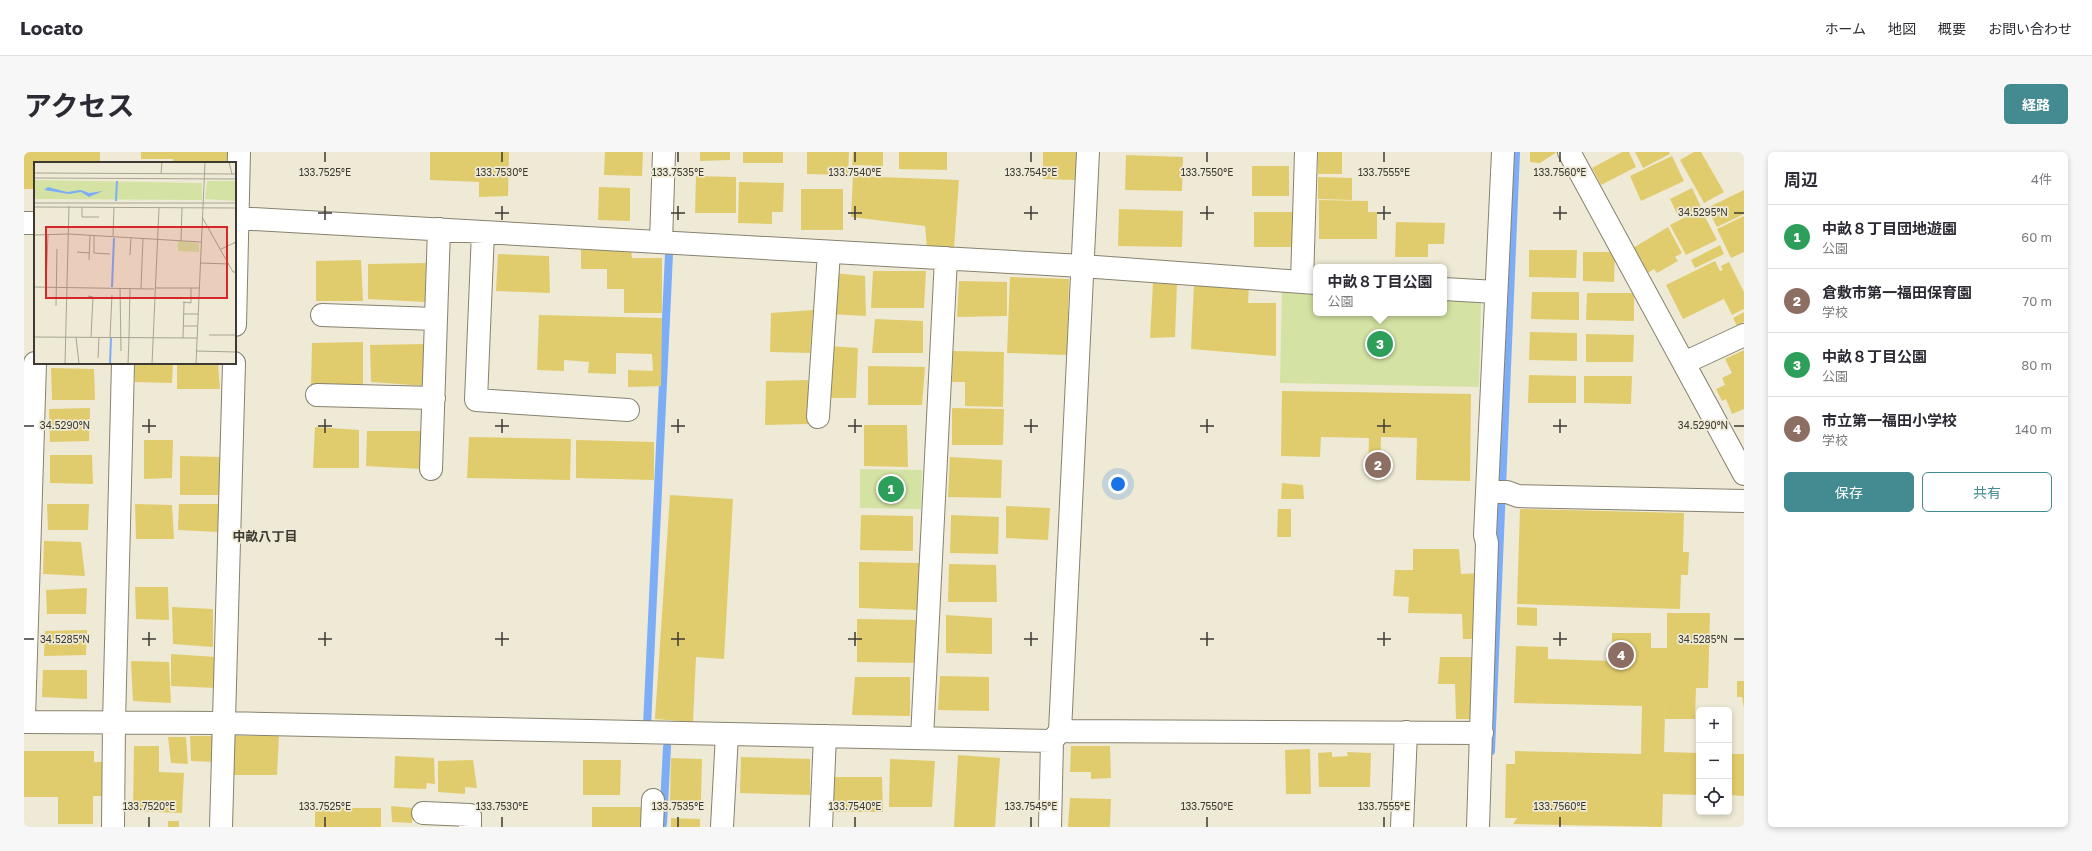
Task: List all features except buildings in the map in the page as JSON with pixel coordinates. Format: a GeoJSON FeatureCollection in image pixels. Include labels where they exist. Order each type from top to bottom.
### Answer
{"type":"FeatureCollection","features":[{"type":"Feature","properties":{"kind":"street"},"geometry":{"type":"LineString","coordinates":[[239,152],[236,218],[1082,266],[1309,283],[1306,152]]}},
{"type":"Feature","properties":{"kind":"street"},"geometry":{"type":"LineString","coordinates":[[661,242],[664,152]]}},
{"type":"Feature","properties":{"kind":"street"},"geometry":{"type":"LineString","coordinates":[[1050,827],[1088,152]]}},
{"type":"Feature","properties":{"kind":"street"},"geometry":{"type":"LineString","coordinates":[[1478,827],[1487,543],[1485,536],[1498,492],[1496,292],[1503,152]]}},
{"type":"Feature","properties":{"kind":"street"},"geometry":{"type":"LineString","coordinates":[[1569,152],[1744,474]]}},
{"type":"Feature","properties":{"kind":"street"},"geometry":{"type":"LineString","coordinates":[[431,469],[439,230]]}},
{"type":"Feature","properties":{"kind":"street"},"geometry":{"type":"LineString","coordinates":[[483,232],[476,400],[628,410]]}},
{"type":"Feature","properties":{"kind":"street"},"geometry":{"type":"LineString","coordinates":[[818,417],[830,252]]}},
{"type":"Feature","properties":{"kind":"street"},"geometry":{"type":"LineString","coordinates":[[922,738],[946,258]]}},
{"type":"Feature","properties":{"kind":"street"},"geometry":{"type":"LineString","coordinates":[[1447,289],[1496,292]]}},
{"type":"Feature","properties":{"kind":"street"},"geometry":{"type":"LineString","coordinates":[[322,315],[436,319]]}},
{"type":"Feature","properties":{"kind":"street"},"geometry":{"type":"LineString","coordinates":[[1684,363],[1744,335]]}},
{"type":"Feature","properties":{"kind":"street"},"geometry":{"type":"LineString","coordinates":[[24,718],[35,364]]}},
{"type":"Feature","properties":{"kind":"street"},"geometry":{"type":"LineString","coordinates":[[113,827],[114,723],[123,364]]}},
{"type":"Feature","properties":{"kind":"street"},"geometry":{"type":"LineString","coordinates":[[221,827],[234,364]]}},
{"type":"Feature","properties":{"kind":"street"},"geometry":{"type":"LineString","coordinates":[[317,395],[434,398]]}},
{"type":"Feature","properties":{"kind":"street"},"geometry":{"type":"LineString","coordinates":[[1498,492],[1518,496],[1744,501]]}},
{"type":"Feature","properties":{"kind":"street"},"geometry":{"type":"LineString","coordinates":[[24,722],[224,723],[922,738],[1406,732],[1482,733]]}},
{"type":"Feature","properties":{"kind":"street"},"geometry":{"type":"LineString","coordinates":[[1402,827],[1406,732]]}},
{"type":"Feature","properties":{"kind":"street"},"geometry":{"type":"LineString","coordinates":[[722,827],[727,734]]}},
{"type":"Feature","properties":{"kind":"street"},"geometry":{"type":"LineString","coordinates":[[821,827],[825,736]]}},
{"type":"Feature","properties":{"kind":"street"},"geometry":{"type":"LineString","coordinates":[[652,827],[653,800]]}},
{"type":"Feature","properties":{"kind":"street"},"geometry":{"type":"LineString","coordinates":[[423,813],[470,815],[470,827]]}},
{"type":"Feature","properties":{"kind":"green space"},"geometry":{"type":"Polygon","coordinates":[[[1282,289],[1313,290],[1313,316],[1447,316],[1447,295],[1475,296],[1481,304],[1479,387],[1280,383],[1282,289]]]}},
{"type":"Feature","properties":{"kind":"green space"},"geometry":{"type":"Polygon","coordinates":[[[860,469],[922,470],[921,509],[860,508],[860,469]]]}},
{"type":"Feature","properties":{"kind":"waterway"},"geometry":{"type":"LineString","coordinates":[[1491,751],[1516,152]]}},
{"type":"Feature","properties":{"kind":"waterway"},"geometry":{"type":"LineString","coordinates":[[647,726],[669,254]]}},
{"type":"Feature","properties":{"kind":"waterway"},"geometry":{"type":"LineString","coordinates":[[663,824],[667,747]]}},
{"type":"Feature","properties":{"kind":"place","name":"中畝８丁目公園"},"geometry":{"type":"Point","coordinates":[1380,344]}},
{"type":"Feature","properties":{"kind":"place","name":"倉敷市第一福田保育園"},"geometry":{"type":"Point","coordinates":[1378,465]}},
{"type":"Feature","properties":{"kind":"place","name":"中畝８丁目団地遊園"},"geometry":{"type":"Point","coordinates":[891,489]}},
{"type":"Feature","properties":{"kind":"place","name":"市立第一福田小学校"},"geometry":{"type":"Point","coordinates":[1621,655]}},
{"type":"Feature","properties":{"kind":"district","name":"中畝八丁目"},"geometry":{"type":"Point","coordinates":[265,536]}}]}
